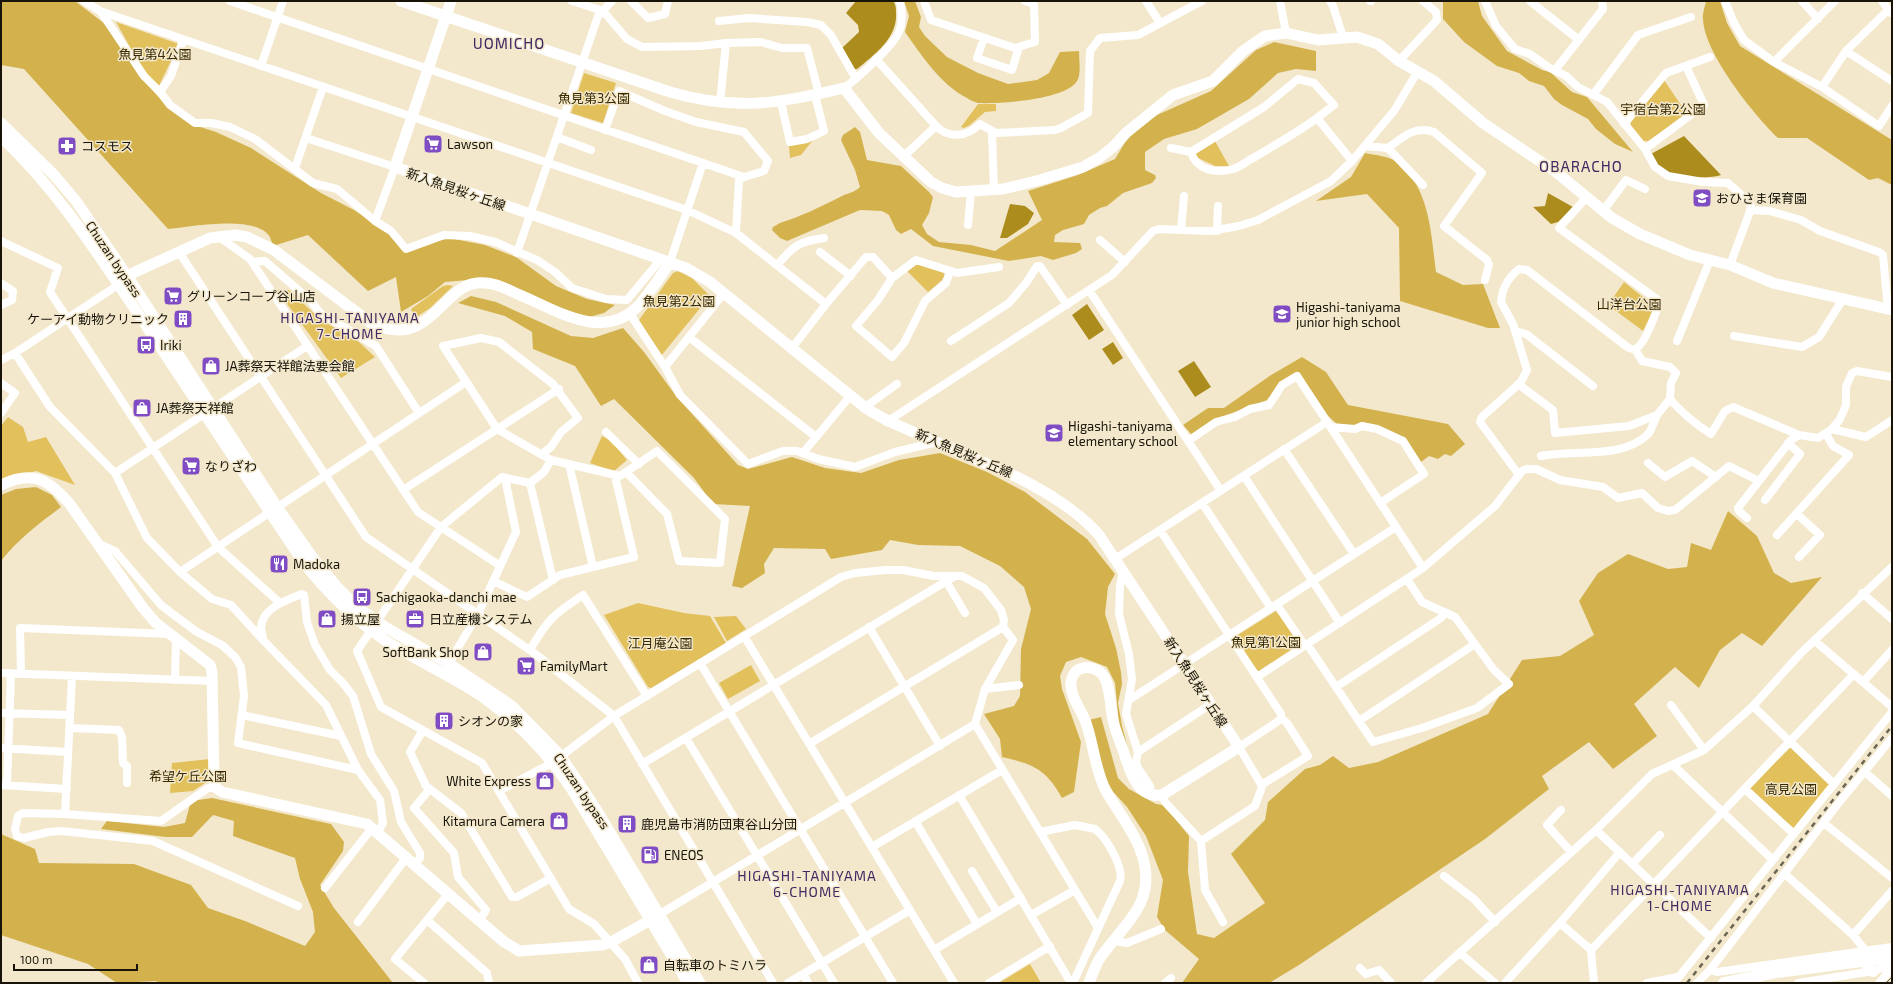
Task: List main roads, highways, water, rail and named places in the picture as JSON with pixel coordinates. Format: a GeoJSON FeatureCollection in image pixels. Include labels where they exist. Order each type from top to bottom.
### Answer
{"type":"FeatureCollection","features":[{"type":"Feature","properties":{"kind":"main road"},"geometry":{"type":"LineString","coordinates":[[1744,983],[1892,957]]}},
{"type":"Feature","properties":{"kind":"main road"},"geometry":{"type":"LineString","coordinates":[[1724,983],[1777,972],[1854,964],[1871,969],[1892,966]]}},
{"type":"Feature","properties":{"kind":"tram line"},"geometry":{"type":"LineString","coordinates":[[1886,983],[1892,977]]}},
{"type":"Feature","properties":{"kind":"railway"},"geometry":{"type":"LineString","coordinates":[[1687,983],[1892,726]]}},
{"type":"Feature","properties":{"kind":"place","name":"Lawson"},"geometry":{"type":"Point","coordinates":[433,144]}},
{"type":"Feature","properties":{"kind":"place","name":"コスモス"},"geometry":{"type":"Point","coordinates":[67,146]}},
{"type":"Feature","properties":{"kind":"place","name":"おひさま保育園"},"geometry":{"type":"Point","coordinates":[1702,198]}},
{"type":"Feature","properties":{"kind":"place","name":"グリーンコープ谷山店"},"geometry":{"type":"Point","coordinates":[173,296]}},
{"type":"Feature","properties":{"kind":"place","name":"Higashi-taniyama junior high school"},"geometry":{"type":"Point","coordinates":[1282,314]}},
{"type":"Feature","properties":{"kind":"place","name":"ケーアイ動物クリニック"},"geometry":{"type":"Point","coordinates":[183,319]}},
{"type":"Feature","properties":{"kind":"place","name":"Iriki"},"geometry":{"type":"Point","coordinates":[146,345]}},
{"type":"Feature","properties":{"kind":"place","name":"JA葬祭天祥館法要会館"},"geometry":{"type":"Point","coordinates":[211,366]}},
{"type":"Feature","properties":{"kind":"place","name":"JA葬祭天祥館"},"geometry":{"type":"Point","coordinates":[142,408]}},
{"type":"Feature","properties":{"kind":"place","name":"Higashi-taniyama elementary school"},"geometry":{"type":"Point","coordinates":[1054,433]}},
{"type":"Feature","properties":{"kind":"place","name":"なりざわ"},"geometry":{"type":"Point","coordinates":[191,466]}},
{"type":"Feature","properties":{"kind":"place","name":"Madoka"},"geometry":{"type":"Point","coordinates":[279,564]}},
{"type":"Feature","properties":{"kind":"place","name":"Sachigaoka-danchi mae"},"geometry":{"type":"Point","coordinates":[362,597]}},
{"type":"Feature","properties":{"kind":"place","name":"揚立屋"},"geometry":{"type":"Point","coordinates":[327,619]}},
{"type":"Feature","properties":{"kind":"place","name":"日立産機システム"},"geometry":{"type":"Point","coordinates":[415,619]}},
{"type":"Feature","properties":{"kind":"place","name":"SoftBank Shop"},"geometry":{"type":"Point","coordinates":[483,652]}},
{"type":"Feature","properties":{"kind":"place","name":"FamilyMart"},"geometry":{"type":"Point","coordinates":[526,666]}},
{"type":"Feature","properties":{"kind":"place","name":"シオンの家"},"geometry":{"type":"Point","coordinates":[444,721]}},
{"type":"Feature","properties":{"kind":"place","name":"White Express"},"geometry":{"type":"Point","coordinates":[545,781]}},
{"type":"Feature","properties":{"kind":"place","name":"Kitamura Camera"},"geometry":{"type":"Point","coordinates":[559,821]}},
{"type":"Feature","properties":{"kind":"place","name":"鹿児島市消防団東谷山分団"},"geometry":{"type":"Point","coordinates":[627,824]}},
{"type":"Feature","properties":{"kind":"place","name":"ENEOS"},"geometry":{"type":"Point","coordinates":[650,855]}},
{"type":"Feature","properties":{"kind":"place","name":"自転車のトミハラ"},"geometry":{"type":"Point","coordinates":[649,965]}},
{"type":"Feature","properties":{"kind":"district","name":"UOMICHO"},"geometry":{"type":"Point","coordinates":[509,44]}},
{"type":"Feature","properties":{"kind":"district","name":"OBARACHO"},"geometry":{"type":"Point","coordinates":[1581,167]}},
{"type":"Feature","properties":{"kind":"district","name":"HIGASHI-TANIYAMA 7-CHOME"},"geometry":{"type":"Point","coordinates":[350,326]}},
{"type":"Feature","properties":{"kind":"district","name":"HIGASHI-TANIYAMA 6-CHOME"},"geometry":{"type":"Point","coordinates":[807,884]}},
{"type":"Feature","properties":{"kind":"district","name":"HIGASHI-TANIYAMA 1-CHOME"},"geometry":{"type":"Point","coordinates":[1680,898]}},
{"type":"Feature","properties":{"kind":"park label","name":"魚見第4公園"},"geometry":{"type":"Point","coordinates":[155,54]}},
{"type":"Feature","properties":{"kind":"park label","name":"魚見第3公園"},"geometry":{"type":"Point","coordinates":[594,98]}},
{"type":"Feature","properties":{"kind":"park label","name":"宇宿台第2公園"},"geometry":{"type":"Point","coordinates":[1663,109]}},
{"type":"Feature","properties":{"kind":"park label","name":"魚見第2公園"},"geometry":{"type":"Point","coordinates":[679,301]}},
{"type":"Feature","properties":{"kind":"park label","name":"山洋台公園"},"geometry":{"type":"Point","coordinates":[1629,304]}},
{"type":"Feature","properties":{"kind":"park label","name":"魚見第1公園"},"geometry":{"type":"Point","coordinates":[1266,642]}},
{"type":"Feature","properties":{"kind":"park label","name":"江月庵公園"},"geometry":{"type":"Point","coordinates":[660,643]}},
{"type":"Feature","properties":{"kind":"park label","name":"希望ケ丘公園"},"geometry":{"type":"Point","coordinates":[188,776]}},
{"type":"Feature","properties":{"kind":"park label","name":"高見公園"},"geometry":{"type":"Point","coordinates":[1791,789]}}]}
